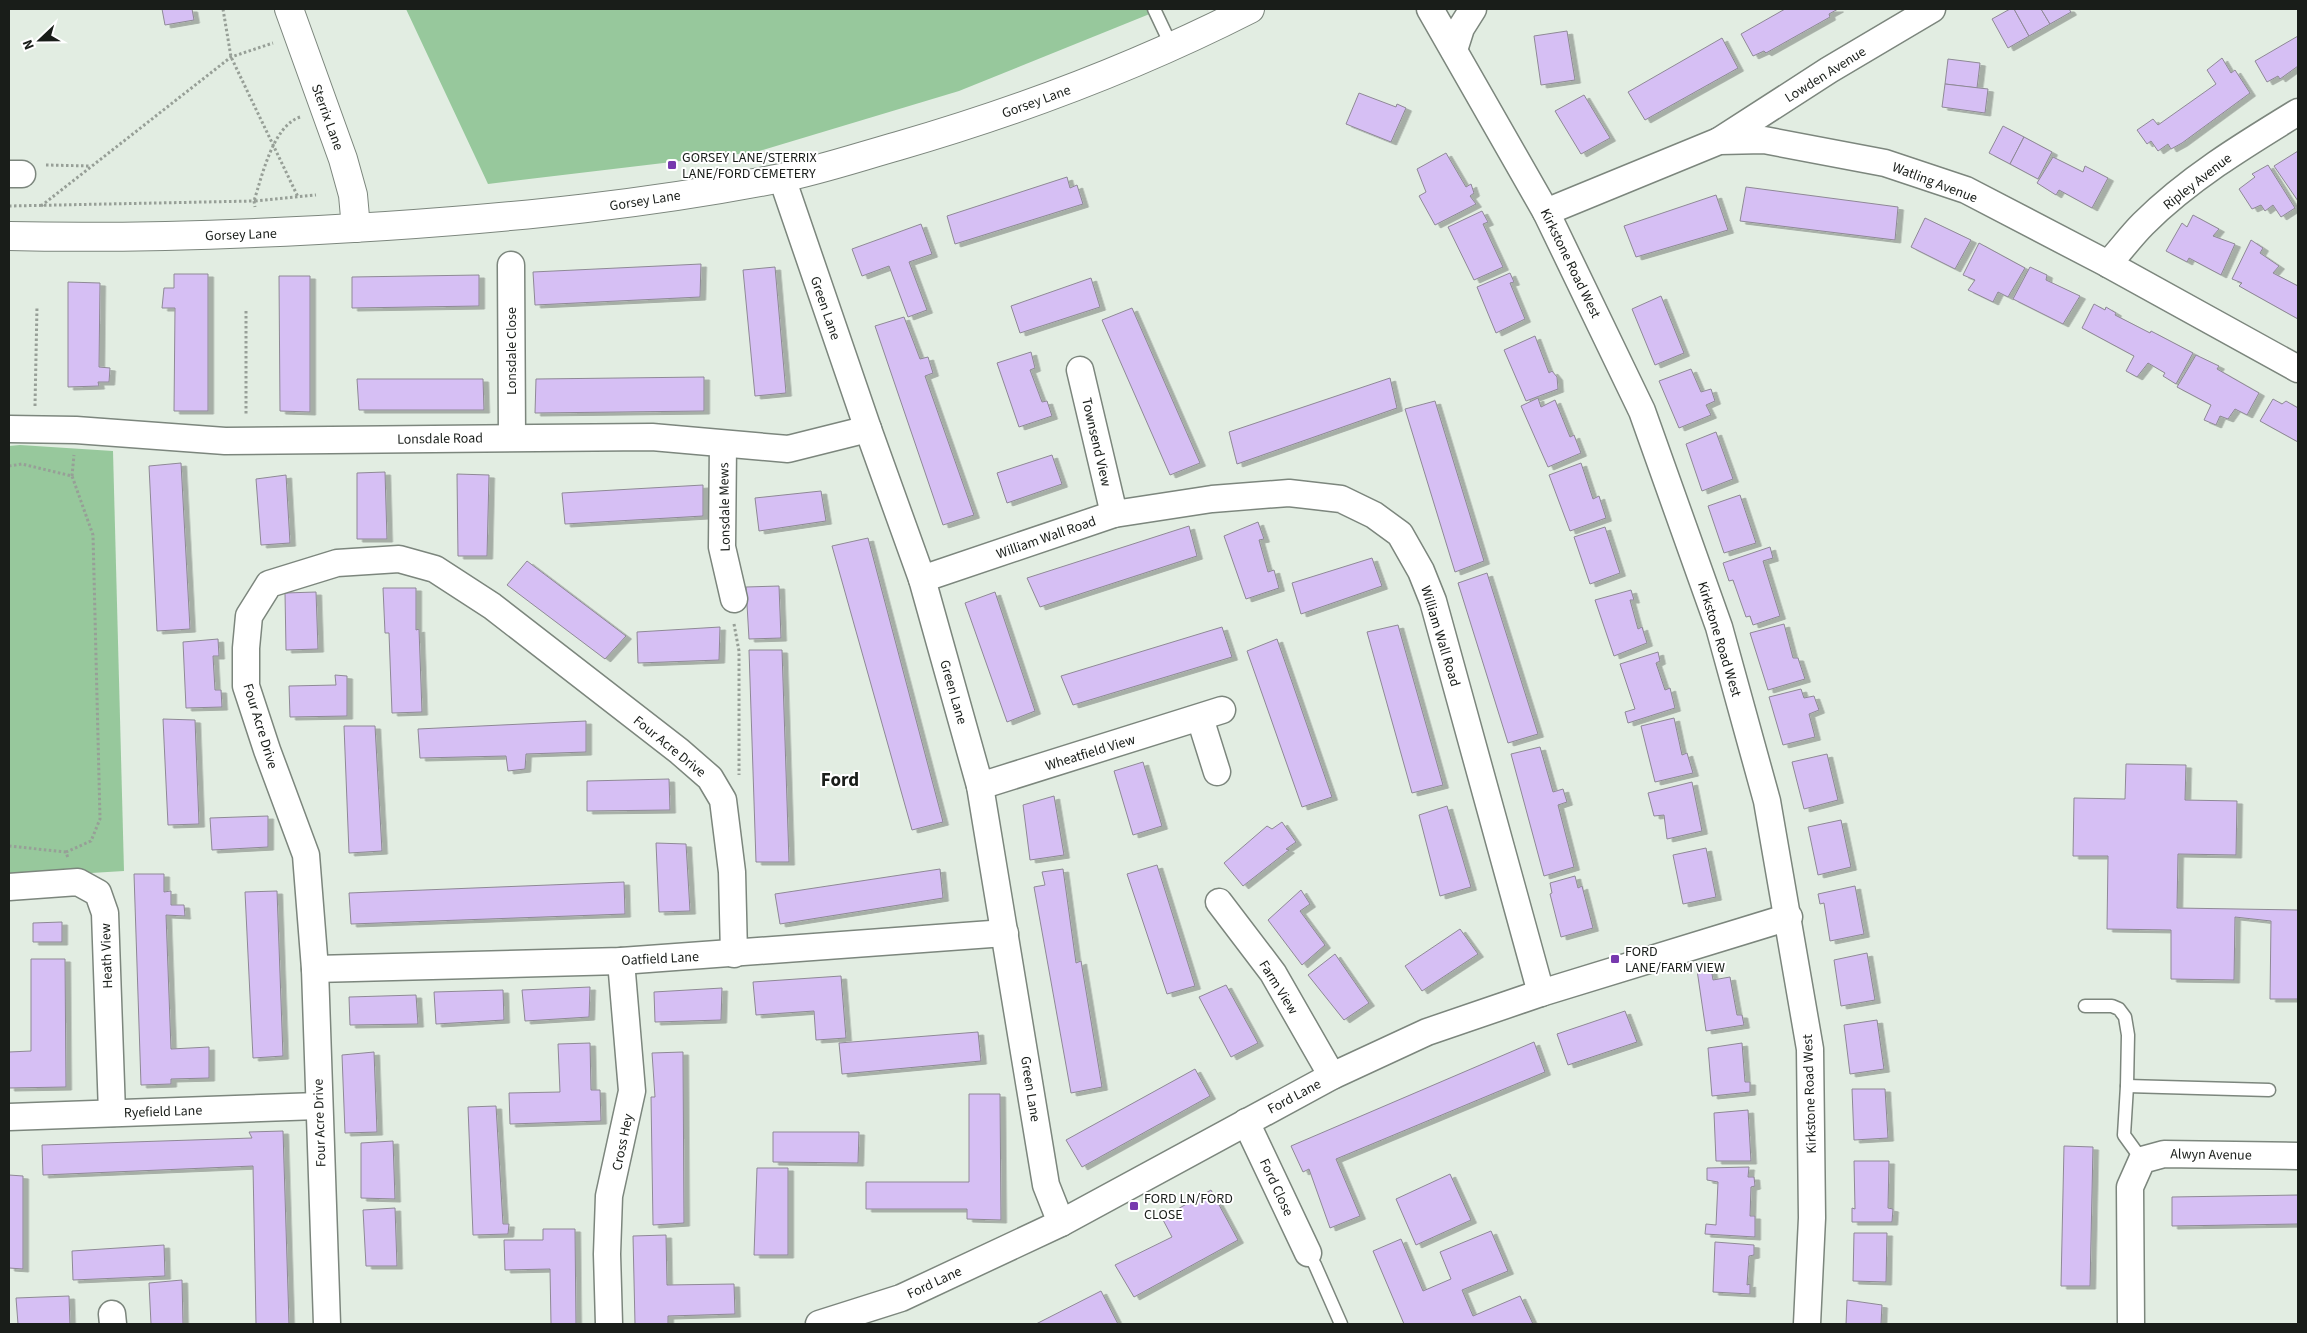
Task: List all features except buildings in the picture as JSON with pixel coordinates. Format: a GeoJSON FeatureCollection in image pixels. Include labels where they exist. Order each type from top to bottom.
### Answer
{"type":"FeatureCollection","features":[{"type":"Feature","properties":{"kind":"main road","name":"Sterrix Lane"},"geometry":{"type":"LineString","coordinates":[[289,9],[349,176],[356,228]]}},
{"type":"Feature","properties":{"kind":"main road","name":"Gorsey Lane"},"geometry":{"type":"LineString","coordinates":[[9,236],[68,238],[263,234],[499,218],[605,206],[782,178],[954,130],[1062,92],[1250,9]]}},
{"type":"Feature","properties":{"kind":"street","name":"Kirkstone Road West"},"geometry":{"type":"LineString","coordinates":[[1430,9],[1546,212],[1642,411],[1719,627],[1767,801],[1789,917],[1810,1049],[1812,1218],[1807,1324]]}},
{"type":"Feature","properties":{"kind":"street"},"geometry":{"type":"LineString","coordinates":[[1454,50],[1460,28],[1473,9]]}},
{"type":"Feature","properties":{"kind":"street","name":"Lowden Avenue"},"geometry":{"type":"LineString","coordinates":[[1719,141],[1829,70],[1932,9]]}},
{"type":"Feature","properties":{"kind":"street","name":"Ripley Avenue"},"geometry":{"type":"LineString","coordinates":[[2108,264],[2143,224],[2181,190],[2230,154],[2298,112]]}},
{"type":"Feature","properties":{"kind":"street","name":"Watling Avenue"},"geometry":{"type":"LineString","coordinates":[[1546,212],[1719,141],[1764,140],[1885,163],[1966,190],[2108,264],[2298,369]]}},
{"type":"Feature","properties":{"kind":"street","name":"Green Lane"},"geometry":{"type":"LineString","coordinates":[[782,178],[868,429],[922,579],[980,786],[1046,1185],[1061,1223]]}},
{"type":"Feature","properties":{"kind":"street","name":"Lonsdale Close"},"geometry":{"type":"LineString","coordinates":[[511,265],[512,437]]}},
{"type":"Feature","properties":{"kind":"street","name":"Townsend View"},"geometry":{"type":"LineString","coordinates":[[1080,370],[1114,514]]}},
{"type":"Feature","properties":{"kind":"street","name":"Lonsdale Road"},"geometry":{"type":"LineString","coordinates":[[9,429],[34,428],[246,441],[652,437],[788,449],[868,429]]}},
{"type":"Feature","properties":{"kind":"street","name":"Lonsdale Mews"},"geometry":{"type":"LineString","coordinates":[[723,444],[722,547],[734,599]]}},
{"type":"Feature","properties":{"kind":"street","name":"William Wall Road"},"geometry":{"type":"LineString","coordinates":[[922,579],[1114,514],[1212,499],[1289,494],[1341,499],[1374,515],[1400,534],[1421,571],[1433,601],[1541,993]]}},
{"type":"Feature","properties":{"kind":"street","name":"Four Acre Drive"},"geometry":{"type":"LineString","coordinates":[[327,1324],[318,1106],[315,969],[306,855],[267,750],[246,686],[246,648],[249,616],[269,584],[337,563],[399,559],[435,569],[492,606],[680,751],[710,778],[723,800],[732,872],[734,954]]}},
{"type":"Feature","properties":{"kind":"street","name":"Wheatfield View"},"geometry":{"type":"LineString","coordinates":[[980,786],[1211,714],[1217,772]]}},
{"type":"Feature","properties":{"kind":"street"},"geometry":{"type":"LineString","coordinates":[[9,887],[78,882]]}},
{"type":"Feature","properties":{"kind":"street","name":"Heath View"},"geometry":{"type":"LineString","coordinates":[[78,882],[98,893],[105,914],[112,1113]]}},
{"type":"Feature","properties":{"kind":"street","name":"Farm View"},"geometry":{"type":"LineString","coordinates":[[1219,902],[1273,973],[1332,1076]]}},
{"type":"Feature","properties":{"kind":"street","name":"Ford Lane"},"geometry":{"type":"LineString","coordinates":[[819,1324],[901,1298],[1061,1223],[1332,1076],[1427,1032],[1541,993],[1789,917]]}},
{"type":"Feature","properties":{"kind":"street","name":"Oatfield Lane"},"geometry":{"type":"LineString","coordinates":[[315,969],[621,960],[734,954],[1005,933]]}},
{"type":"Feature","properties":{"kind":"street","name":"Cross Hey"},"geometry":{"type":"LineString","coordinates":[[609,1324],[607,1254],[609,1196],[632,1091],[621,960]]}},
{"type":"Feature","properties":{"kind":"street","name":"Ryefield Lane"},"geometry":{"type":"LineString","coordinates":[[9,1118],[318,1106]]}},
{"type":"Feature","properties":{"kind":"street","name":"Ford Close"},"geometry":{"type":"LineString","coordinates":[[1246,1122],[1308,1253]]}},
{"type":"Feature","properties":{"kind":"street","name":"Alwyn Avenue"},"geometry":{"type":"LineString","coordinates":[[2142,1160],[2164,1154],[2298,1156]]}},
{"type":"Feature","properties":{"kind":"street"},"geometry":{"type":"LineString","coordinates":[[2131,1324],[2130,1187],[2142,1160]]}},
{"type":"Feature","properties":{"kind":"lane"},"geometry":{"type":"LineString","coordinates":[[1154,9],[1172,45]]}},
{"type":"Feature","properties":{"kind":"lane"},"geometry":{"type":"LineString","coordinates":[[2085,1006],[2112,1006],[2119,1009],[2125,1017],[2128,1035],[2128,1086],[2124,1135],[2142,1160]]}},
{"type":"Feature","properties":{"kind":"lane"},"geometry":{"type":"LineString","coordinates":[[2128,1086],[2269,1090]]}},
{"type":"Feature","properties":{"kind":"lane"},"geometry":{"type":"LineString","coordinates":[[1308,1253],[1341,1324]]}},
{"type":"Feature","properties":{"kind":"path"},"geometry":{"type":"LineString","coordinates":[[223,9],[231,57],[298,197]]}},
{"type":"Feature","properties":{"kind":"path"},"geometry":{"type":"LineString","coordinates":[[41,206],[231,57],[298,35]]}},
{"type":"Feature","properties":{"kind":"path"},"geometry":{"type":"LineString","coordinates":[[263,234],[254,201],[280,133],[290,122],[325,109]]}},
{"type":"Feature","properties":{"kind":"path"},"geometry":{"type":"LineString","coordinates":[[25,171],[90,166]]}},
{"type":"Feature","properties":{"kind":"path"},"geometry":{"type":"LineString","coordinates":[[9,206],[254,201],[316,195]]}},
{"type":"Feature","properties":{"kind":"path"},"geometry":{"type":"LineString","coordinates":[[34,428],[37,306]]}},
{"type":"Feature","properties":{"kind":"path"},"geometry":{"type":"LineString","coordinates":[[246,311],[246,441]]}},
{"type":"Feature","properties":{"kind":"path"},"geometry":{"type":"LineString","coordinates":[[9,466],[22,464],[72,476],[93,535],[100,819],[92,841],[66,852],[9,846]]}},
{"type":"Feature","properties":{"kind":"path"},"geometry":{"type":"LineString","coordinates":[[723,800],[739,788],[739,650],[733,618],[734,599]]}},
{"type":"Feature","properties":{"kind":"path"},"geometry":{"type":"LineString","coordinates":[[66,852],[78,882]]}},
{"type":"Feature","properties":{"kind":"green space"},"geometry":{"type":"Polygon","coordinates":[[[406,9],[1162,9],[959,91],[756,152],[488,184],[406,9]]]}},
{"type":"Feature","properties":{"kind":"green space"},"geometry":{"type":"Polygon","coordinates":[[[20,445],[113,451],[124,871],[9,878],[9,446],[20,445]]]}},
{"type":"Feature","properties":{"kind":"place","name":"GORSEY LANE/STERRIX LANE/FORD CEMETERY"},"geometry":{"type":"Point","coordinates":[672,165]}},
{"type":"Feature","properties":{"kind":"place","name":"FORD LANE/FARM VIEW"},"geometry":{"type":"Point","coordinates":[1615,959]}},
{"type":"Feature","properties":{"kind":"place","name":"FORD LN/FORD CLOSE"},"geometry":{"type":"Point","coordinates":[1134,1206]}},
{"type":"Feature","properties":{"kind":"district","name":"Ford"},"geometry":{"type":"Point","coordinates":[840,779]}}]}
